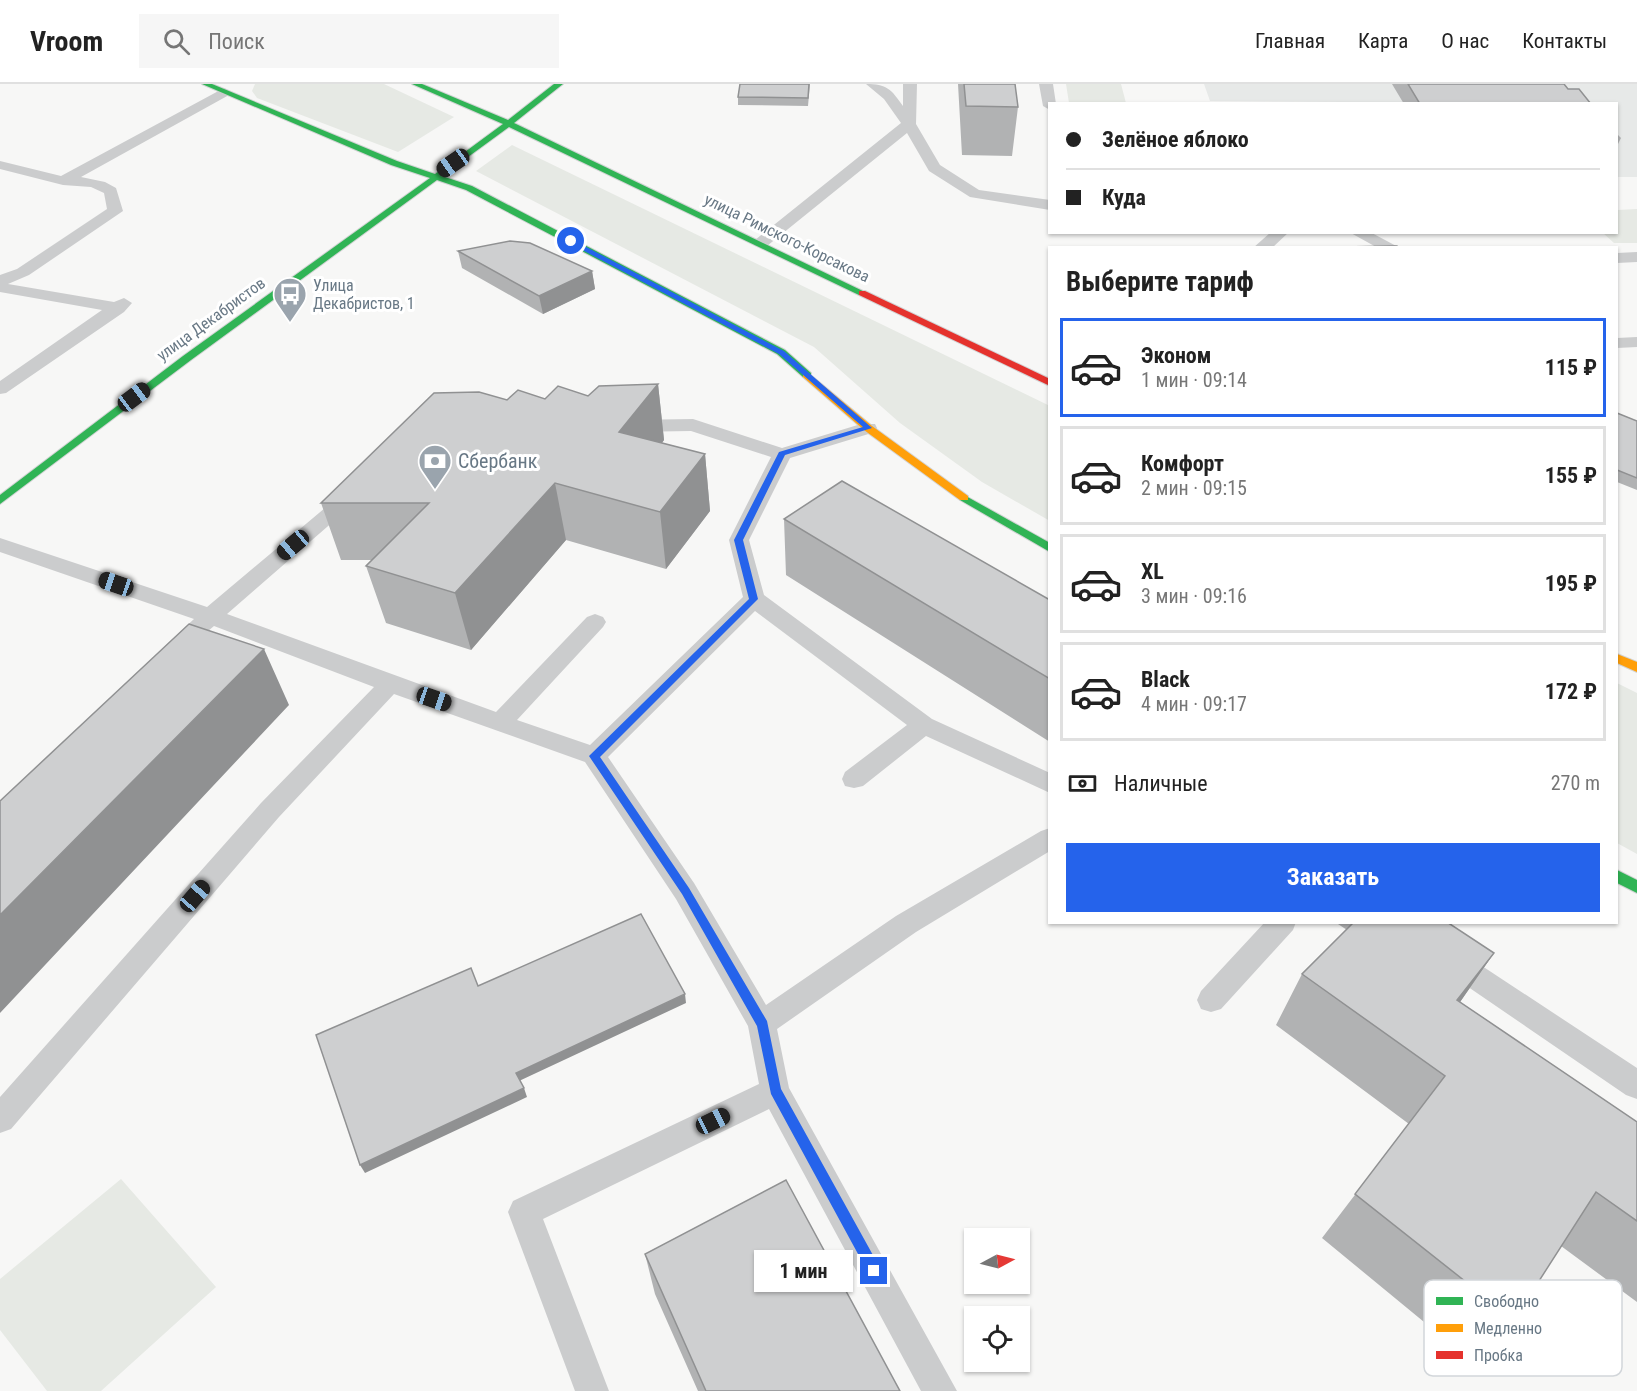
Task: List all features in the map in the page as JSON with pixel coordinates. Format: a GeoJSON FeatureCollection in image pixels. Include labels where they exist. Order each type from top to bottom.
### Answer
{"type":"FeatureCollection","features":[{"type":"Feature","properties":{"kind":"street"},"geometry":{"type":"LineString","coordinates":[[206,84],[394,163],[469,188],[781,352],[868,428],[967,500],[1048,547]]}},
{"type":"Feature","properties":{"kind":"street"},"geometry":{"type":"LineString","coordinates":[[247,84],[245,97],[256,105]]}},
{"type":"Feature","properties":{"kind":"street","name":"улица Римского-Корсакова"},"geometry":{"type":"LineString","coordinates":[[416,84],[510,124],[1048,382]]}},
{"type":"Feature","properties":{"kind":"street","name":"улица Декабристов"},"geometry":{"type":"LineString","coordinates":[[0,500],[152,383],[434,176],[510,124],[559,84]]}},
{"type":"Feature","properties":{"kind":"street"},"geometry":{"type":"LineString","coordinates":[[1618,658],[1637,668]]}},
{"type":"Feature","properties":{"kind":"street"},"geometry":{"type":"LineString","coordinates":[[1618,877],[1637,888]]}},
{"type":"Feature","properties":{"kind":"lane"},"geometry":{"type":"LineString","coordinates":[[873,84],[889,96],[909,124],[934,168],[975,194],[1048,205]]}},
{"type":"Feature","properties":{"kind":"lane"},"geometry":{"type":"LineString","coordinates":[[761,243],[909,124],[910,84]]}},
{"type":"Feature","properties":{"kind":"lane"},"geometry":{"type":"LineString","coordinates":[[1046,84],[1049,102]]}},
{"type":"Feature","properties":{"kind":"lane"},"geometry":{"type":"LineString","coordinates":[[63,181],[224,92]]}},
{"type":"Feature","properties":{"kind":"lane"},"geometry":{"type":"LineString","coordinates":[[0,165],[63,181],[90,181],[103,185],[111,191],[115,200],[115,211],[22,272],[0,281]]}},
{"type":"Feature","properties":{"kind":"lane"},"geometry":{"type":"LineString","coordinates":[[1264,246],[1279,234]]}},
{"type":"Feature","properties":{"kind":"lane"},"geometry":{"type":"LineString","coordinates":[[1360,234],[1388,246]]}},
{"type":"Feature","properties":{"kind":"lane"},"geometry":{"type":"LineString","coordinates":[[1618,258],[1637,257]]}},
{"type":"Feature","properties":{"kind":"lane"},"geometry":{"type":"LineString","coordinates":[[0,287],[121,306],[0,389]]}},
{"type":"Feature","properties":{"kind":"lane"},"geometry":{"type":"LineString","coordinates":[[1618,343],[1637,342]]}},
{"type":"Feature","properties":{"kind":"lane"},"geometry":{"type":"LineString","coordinates":[[609,427],[693,425],[782,454],[868,428]]}},
{"type":"Feature","properties":{"kind":"lane"},"geometry":{"type":"LineString","coordinates":[[782,454],[739,540],[754,599],[924,725],[1048,782]]}},
{"type":"Feature","properties":{"kind":"lane"},"geometry":{"type":"LineString","coordinates":[[157,664],[209,616],[367,483]]}},
{"type":"Feature","properties":{"kind":"lane"},"geometry":{"type":"LineString","coordinates":[[0,545],[209,616],[390,684],[594,756],[685,891],[762,1024],[776,1090],[940,1391]]}},
{"type":"Feature","properties":{"kind":"lane"},"geometry":{"type":"LineString","coordinates":[[594,756],[754,599]]}},
{"type":"Feature","properties":{"kind":"lane"},"geometry":{"type":"LineString","coordinates":[[500,723],[595,622]]}},
{"type":"Feature","properties":{"kind":"lane"},"geometry":{"type":"LineString","coordinates":[[0,1119],[270,810],[390,684]]}},
{"type":"Feature","properties":{"kind":"lane"},"geometry":{"type":"LineString","coordinates":[[854,778],[924,725]]}},
{"type":"Feature","properties":{"kind":"lane"},"geometry":{"type":"LineString","coordinates":[[762,1024],[906,924],[1048,839]]}},
{"type":"Feature","properties":{"kind":"lane"},"geometry":{"type":"LineString","coordinates":[[1211,1000],[1281,924]]}},
{"type":"Feature","properties":{"kind":"lane"},"geometry":{"type":"LineString","coordinates":[[1418,924],[1411,933],[1637,1085]]}},
{"type":"Feature","properties":{"kind":"lane"},"geometry":{"type":"LineString","coordinates":[[592,1391],[524,1212],[776,1090]]}},
{"type":"Feature","properties":{"kind":"shaded area"},"geometry":{"type":"Polygon","coordinates":[[[255,84],[384,84],[454,117],[398,152],[257,98],[252,91],[255,84]]]}},
{"type":"Feature","properties":{"kind":"shaded area"},"geometry":{"type":"Polygon","coordinates":[[[1066,84],[1121,84],[1126,102],[1069,102],[1066,84]]]}},
{"type":"Feature","properties":{"kind":"shaded area"},"geometry":{"type":"Polygon","coordinates":[[[1204,84],[1637,84],[1637,177],[1618,177],[1618,102],[1210,101],[1204,84]]]}},
{"type":"Feature","properties":{"kind":"shaded area"},"geometry":{"type":"Polygon","coordinates":[[[512,145],[1048,405],[1048,520],[982,482],[900,423],[814,347],[476,171],[512,145]]]}},
{"type":"Feature","properties":{"kind":"shaded area"},"geometry":{"type":"Polygon","coordinates":[[[1637,209],[1637,243],[1614,243],[1604,234],[1618,234],[1618,210],[1637,209]]]}},
{"type":"Feature","properties":{"kind":"shaded area"},"geometry":{"type":"Polygon","coordinates":[[[1618,684],[1637,693],[1637,854],[1618,844],[1618,684]]]}},
{"type":"Feature","properties":{"kind":"shaded area"},"geometry":{"type":"Polygon","coordinates":[[[121,1179],[216,1287],[101,1391],[47,1391],[0,1330],[0,1279],[121,1179]]]}},
{"type":"Feature","properties":{"kind":"building"},"geometry":{"type":"Polygon","coordinates":[[[740,84],[809,84],[808,98],[738,97],[740,84]]]}},
{"type":"Feature","properties":{"kind":"building"},"geometry":{"type":"Polygon","coordinates":[[[964,84],[1015,84],[1018,107],[966,106],[964,84]]]}},
{"type":"Feature","properties":{"kind":"building"},"geometry":{"type":"Polygon","coordinates":[[[1408,84],[1564,84],[1568,89],[1579,89],[1589,102],[1419,102],[1408,84]]]}},
{"type":"Feature","properties":{"kind":"building"},"geometry":{"type":"Polygon","coordinates":[[[510,241],[530,243],[592,271],[539,296],[458,251],[510,241]]]}},
{"type":"Feature","properties":{"kind":"building"},"geometry":{"type":"Polygon","coordinates":[[[658,384],[619,432],[705,454],[660,512],[555,483],[455,593],[366,566],[429,503],[321,503],[434,393],[479,392],[507,400],[518,390],[545,399],[558,386],[588,396],[599,386],[658,384]]]}},
{"type":"Feature","properties":{"kind":"building"},"geometry":{"type":"Polygon","coordinates":[[[1618,413],[1637,421],[1637,478],[1618,470],[1618,413]]]}},
{"type":"Feature","properties":{"kind":"building"},"geometry":{"type":"Polygon","coordinates":[[[842,481],[1048,599],[1048,678],[784,519],[842,481]]]}},
{"type":"Feature","properties":{"kind":"building"},"geometry":{"type":"Polygon","coordinates":[[[189,624],[264,649],[0,915],[0,801],[189,624]]]}},
{"type":"Feature","properties":{"kind":"building"},"geometry":{"type":"Polygon","coordinates":[[[641,914],[685,994],[516,1073],[524,1088],[360,1165],[316,1035],[471,968],[478,986],[641,914]]]}},
{"type":"Feature","properties":{"kind":"building"},"geometry":{"type":"Polygon","coordinates":[[[1352,924],[1450,924],[1494,953],[1457,1000],[1637,1122],[1637,1221],[1596,1192],[1540,1280],[1464,1280],[1355,1194],[1445,1076],[1302,974],[1352,924]]]}},
{"type":"Feature","properties":{"kind":"building"},"geometry":{"type":"Polygon","coordinates":[[[786,1180],[900,1391],[706,1391],[645,1254],[786,1180]]]}},
{"type":"Feature","properties":{"kind":"traffic: fast"},"geometry":{"type":"LineString","coordinates":[[206,84],[394,163],[469,188],[781,352],[807,375]]}},
{"type":"Feature","properties":{"kind":"traffic: fast"},"geometry":{"type":"LineString","coordinates":[[416,84],[510,124],[862,293]]}},
{"type":"Feature","properties":{"kind":"traffic: fast"},"geometry":{"type":"LineString","coordinates":[[0,500],[187,358],[492,136],[559,84]]}},
{"type":"Feature","properties":{"kind":"traffic: fast"},"geometry":{"type":"LineString","coordinates":[[964,498],[1048,547]]}},
{"type":"Feature","properties":{"kind":"traffic: fast"},"geometry":{"type":"LineString","coordinates":[[1618,877],[1637,887]]}},
{"type":"Feature","properties":{"kind":"traffic: slow"},"geometry":{"type":"LineString","coordinates":[[807,375],[868,428],[964,498]]}},
{"type":"Feature","properties":{"kind":"traffic: slow"},"geometry":{"type":"LineString","coordinates":[[1618,658],[1637,667]]}},
{"type":"Feature","properties":{"kind":"traffic: jam"},"geometry":{"type":"LineString","coordinates":[[862,293],[1048,382]]}},
{"type":"Feature","properties":{"kind":"place","name":"Улица Декабристов, 1"},"geometry":{"type":"Point","coordinates":[290,323]}},
{"type":"Feature","properties":{"kind":"place","name":"Сбербанк"},"geometry":{"type":"Point","coordinates":[435,490]}},
{"type":"Feature","properties":{"kind":"route"},"geometry":{"type":"LineString","coordinates":[[571,241],[781,352],[868,428],[782,454],[739,540],[754,599],[594,756],[685,891],[762,1024],[776,1090],[874,1271]]}}]}
